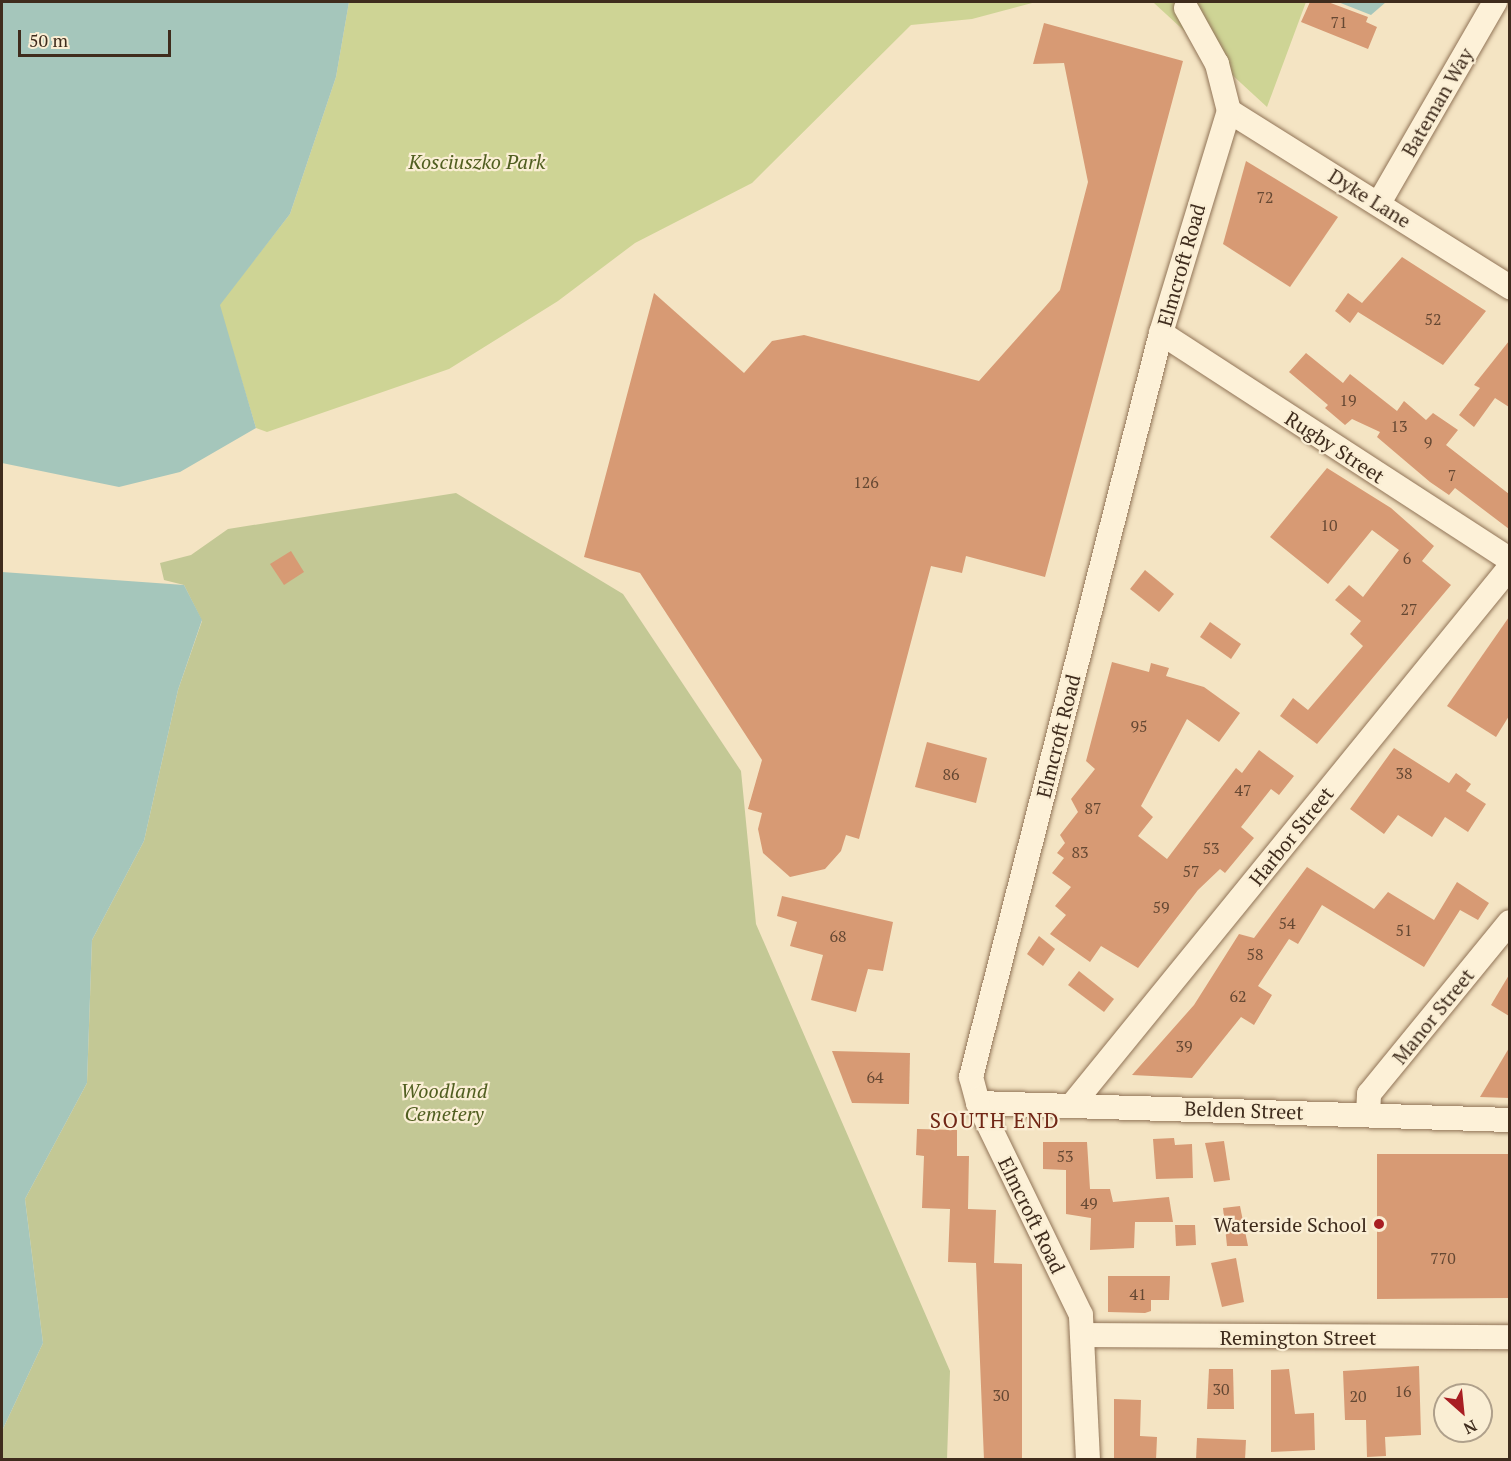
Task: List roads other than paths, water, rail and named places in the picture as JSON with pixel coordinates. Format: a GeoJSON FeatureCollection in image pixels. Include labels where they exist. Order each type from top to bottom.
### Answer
{"type":"FeatureCollection","features":[{"type":"Feature","properties":{"kind":"street","name":"Bateman Way"},"geometry":{"type":"LineString","coordinates":[[1379,203],[1495,2]]}},
{"type":"Feature","properties":{"kind":"street"},"geometry":{"type":"LineString","coordinates":[[1185,8],[1216,64],[1229,111]]}},
{"type":"Feature","properties":{"kind":"street","name":"Dyke Lane"},"geometry":{"type":"LineString","coordinates":[[1229,111],[1379,203],[1509,287]]}},
{"type":"Feature","properties":{"kind":"street","name":"Elmcroft Road"},"geometry":{"type":"LineString","coordinates":[[1088,1460],[1086,1335],[978,1103],[971,1077],[1161,333],[1229,111]]}},
{"type":"Feature","properties":{"kind":"street","name":"Rugby Street"},"geometry":{"type":"LineString","coordinates":[[1161,333],[1509,560]]}},
{"type":"Feature","properties":{"kind":"street","name":"Harbor Street"},"geometry":{"type":"LineString","coordinates":[[1072,1105],[1509,567]]}},
{"type":"Feature","properties":{"kind":"street","name":"Manor Street"},"geometry":{"type":"LineString","coordinates":[[1368,1114],[1369,1094],[1509,922]]}},
{"type":"Feature","properties":{"kind":"street","name":"Belden Street"},"geometry":{"type":"LineString","coordinates":[[978,1103],[1509,1120]]}},
{"type":"Feature","properties":{"kind":"street","name":"Remington Street"},"geometry":{"type":"LineString","coordinates":[[1086,1335],[1509,1337]]}},
{"type":"Feature","properties":{"kind":"water"},"geometry":{"type":"Polygon","coordinates":[[[2,2],[349,2],[336,77],[290,214],[220,305],[256,428],[180,472],[119,487],[2,463],[2,2]]]}},
{"type":"Feature","properties":{"kind":"water"},"geometry":{"type":"Polygon","coordinates":[[[1338,2],[1386,2],[1371,15],[1338,2]]]}},
{"type":"Feature","properties":{"kind":"water"},"geometry":{"type":"Polygon","coordinates":[[[2,572],[184,585],[202,620],[178,690],[144,841],[92,940],[87,1083],[25,1199],[43,1343],[2,1431],[2,572]]]}},
{"type":"Feature","properties":{"kind":"place","name":"Waterside School"},"geometry":{"type":"Point","coordinates":[1379,1224]}},
{"type":"Feature","properties":{"kind":"district","name":"SOUTH END"},"geometry":{"type":"Point","coordinates":[995,1120]}},
{"type":"Feature","properties":{"kind":"park label","name":"Kosciuszko Park"},"geometry":{"type":"Point","coordinates":[477,161]}},
{"type":"Feature","properties":{"kind":"park label","name":"Woodland Cemetery"},"geometry":{"type":"Point","coordinates":[444,1102]}}]}
